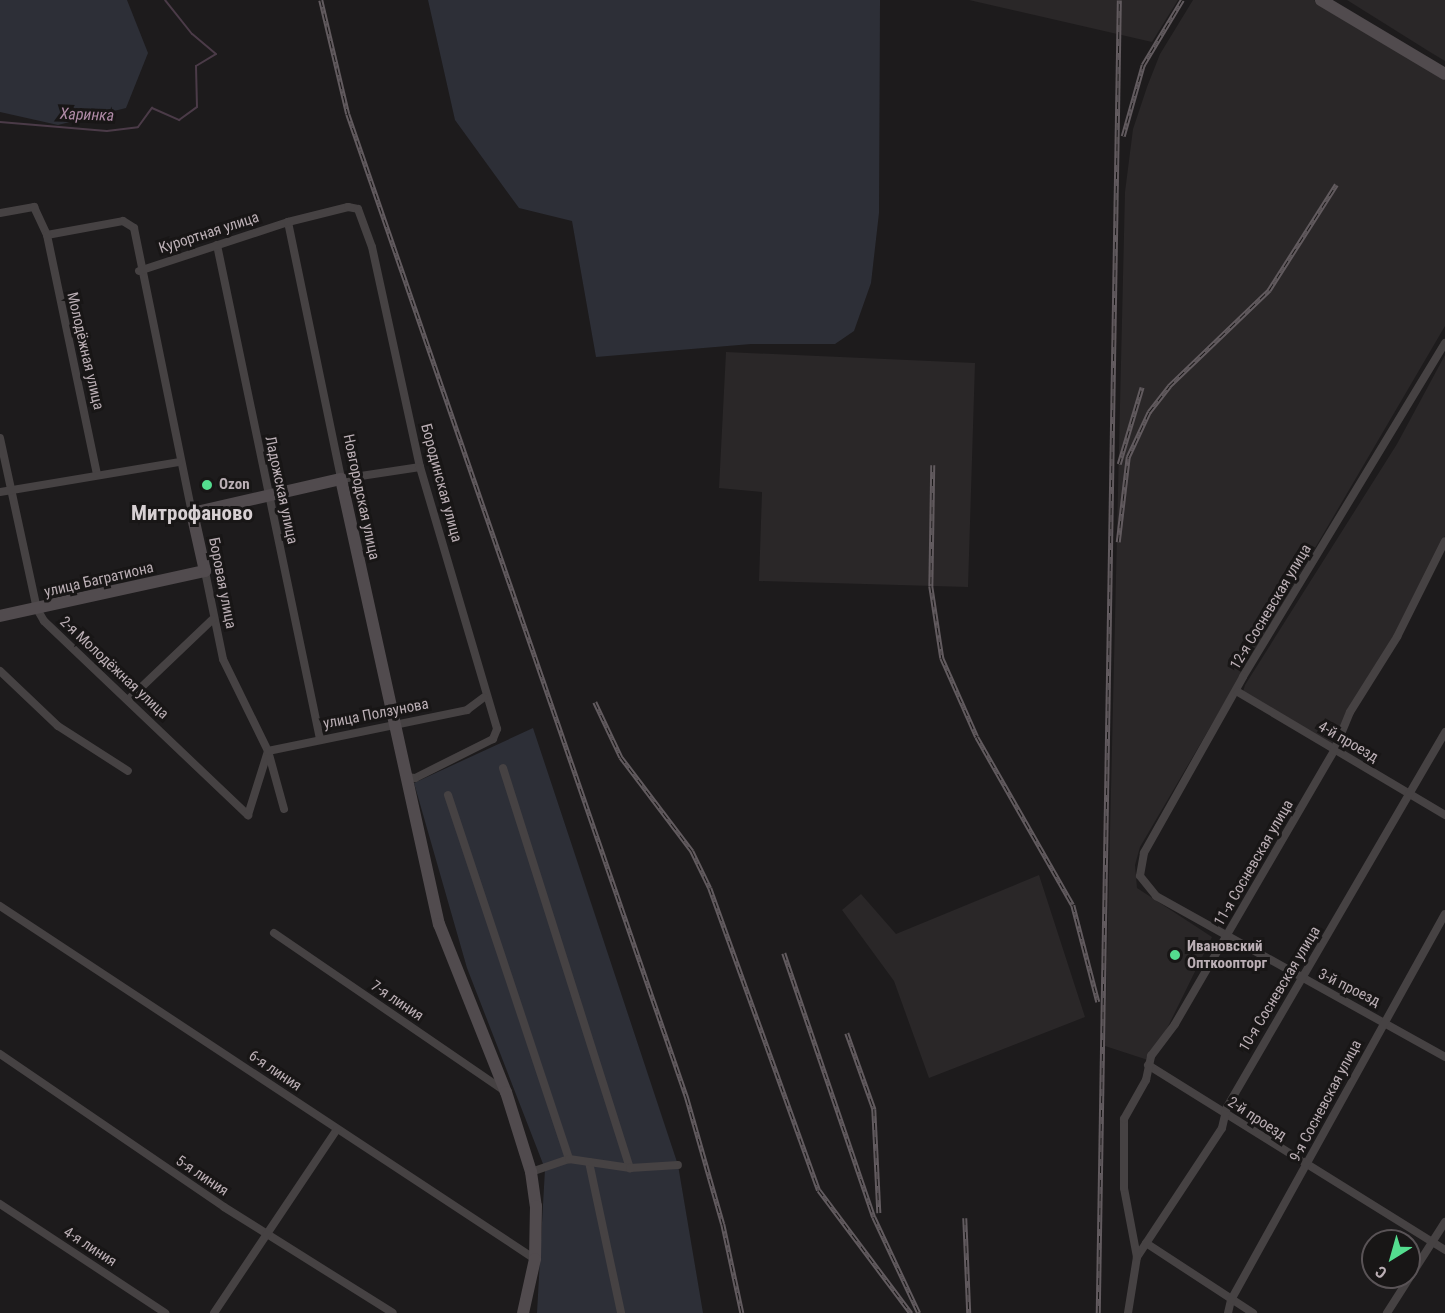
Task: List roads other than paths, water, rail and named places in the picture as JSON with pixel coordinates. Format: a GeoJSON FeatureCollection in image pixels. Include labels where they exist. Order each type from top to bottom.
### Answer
{"type":"FeatureCollection","features":[{"type":"Feature","properties":{"kind":"street"},"geometry":{"type":"LineString","coordinates":[[1321,0],[1445,74]]}},
{"type":"Feature","properties":{"kind":"street"},"geometry":{"type":"LineString","coordinates":[[0,213],[32,206],[38,210],[47,235]]}},
{"type":"Feature","properties":{"kind":"street","name":"Бородинская улица"},"geometry":{"type":"LineString","coordinates":[[288,222],[348,207],[358,208],[372,247],[420,467],[473,641],[484,697],[496,723],[493,739],[415,778],[406,777]]}},
{"type":"Feature","properties":{"kind":"street","name":"Боровая улица"},"geometry":{"type":"LineString","coordinates":[[47,235],[54,230],[128,222],[135,233],[139,271],[179,462],[205,571],[212,620],[228,675],[268,751],[284,809]]}},
{"type":"Feature","properties":{"kind":"street","name":"Курортная улица"},"geometry":{"type":"LineString","coordinates":[[139,271],[288,222]]}},
{"type":"Feature","properties":{"kind":"street","name":"Новгородская улица"},"geometry":{"type":"LineString","coordinates":[[288,222],[341,479],[439,924],[506,1092],[531,1172],[536,1206],[535,1259],[523,1313]]}},
{"type":"Feature","properties":{"kind":"street","name":"Молодёжная улица"},"geometry":{"type":"LineString","coordinates":[[47,235],[97,474]]}},
{"type":"Feature","properties":{"kind":"street","name":"Ладожская улица"},"geometry":{"type":"LineString","coordinates":[[217,245],[320,739]]}},
{"type":"Feature","properties":{"kind":"street","name":"12-я Сосневская улица"},"geometry":{"type":"LineString","coordinates":[[1149,888],[1140,876],[1144,853],[1445,343]]}},
{"type":"Feature","properties":{"kind":"street"},"geometry":{"type":"LineString","coordinates":[[0,438],[37,609]]}},
{"type":"Feature","properties":{"kind":"street"},"geometry":{"type":"LineString","coordinates":[[0,492],[179,462]]}},
{"type":"Feature","properties":{"kind":"street"},"geometry":{"type":"LineString","coordinates":[[192,513],[341,479],[420,467]]}},
{"type":"Feature","properties":{"kind":"street","name":"11-я Сосневская улица"},"geometry":{"type":"LineString","coordinates":[[1128,1313],[1137,1257],[1124,1188],[1124,1119],[1149,1066],[1151,1056],[1227,937],[1334,751],[1350,712],[1397,637],[1445,542]]}},
{"type":"Feature","properties":{"kind":"street","name":"улица Багратиона"},"geometry":{"type":"LineString","coordinates":[[0,616],[205,571]]}},
{"type":"Feature","properties":{"kind":"street","name":"2-я Молодёжная улица"},"geometry":{"type":"LineString","coordinates":[[37,609],[248,815],[268,751]]}},
{"type":"Feature","properties":{"kind":"street"},"geometry":{"type":"LineString","coordinates":[[129,699],[212,620]]}},
{"type":"Feature","properties":{"kind":"street"},"geometry":{"type":"LineString","coordinates":[[0,671],[58,726],[128,771]]}},
{"type":"Feature","properties":{"kind":"street","name":"4-й проезд"},"geometry":{"type":"LineString","coordinates":[[1238,692],[1445,815]]}},
{"type":"Feature","properties":{"kind":"street","name":"улица Ползунова"},"geometry":{"type":"LineString","coordinates":[[268,751],[394,723],[467,710],[484,697]]}},
{"type":"Feature","properties":{"kind":"street","name":"10-я Сосневская улица"},"geometry":{"type":"LineString","coordinates":[[1137,1257],[1222,1128],[1225,1115],[1445,732]]}},
{"type":"Feature","properties":{"kind":"street"},"geometry":{"type":"LineString","coordinates":[[502,768],[630,1168]]}},
{"type":"Feature","properties":{"kind":"street"},"geometry":{"type":"LineString","coordinates":[[448,795],[569,1159]]}},
{"type":"Feature","properties":{"kind":"street","name":"3-й проезд"},"geometry":{"type":"LineString","coordinates":[[1149,888],[1302,981],[1383,1020],[1445,1057]]}},
{"type":"Feature","properties":{"kind":"street","name":"6-я линия"},"geometry":{"type":"LineString","coordinates":[[0,906],[535,1259]]}},
{"type":"Feature","properties":{"kind":"street","name":"9-я Сосневская улица"},"geometry":{"type":"LineString","coordinates":[[1230,1300],[1307,1167],[1383,1020],[1445,914]]}},
{"type":"Feature","properties":{"kind":"street","name":"7-я линия"},"geometry":{"type":"LineString","coordinates":[[274,933],[506,1092]]}},
{"type":"Feature","properties":{"kind":"street","name":"5-я линия"},"geometry":{"type":"LineString","coordinates":[[0,1054],[269,1235],[393,1313]]}},
{"type":"Feature","properties":{"kind":"street","name":"2-й проезд"},"geometry":{"type":"LineString","coordinates":[[1149,1066],[1307,1167],[1445,1250]]}},
{"type":"Feature","properties":{"kind":"street"},"geometry":{"type":"LineString","coordinates":[[214,1313],[269,1235],[337,1129]]}},
{"type":"Feature","properties":{"kind":"street"},"geometry":{"type":"LineString","coordinates":[[531,1172],[569,1159],[630,1168],[678,1165]]}},
{"type":"Feature","properties":{"kind":"street"},"geometry":{"type":"LineString","coordinates":[[589,1162],[621,1313]]}},
{"type":"Feature","properties":{"kind":"street","name":"4-я линия"},"geometry":{"type":"LineString","coordinates":[[0,1204],[165,1313]]}},
{"type":"Feature","properties":{"kind":"street"},"geometry":{"type":"LineString","coordinates":[[1387,1313],[1445,1222]]}},
{"type":"Feature","properties":{"kind":"street"},"geometry":{"type":"LineString","coordinates":[[1146,1243],[1253,1313]]}},
{"type":"Feature","properties":{"kind":"street"},"geometry":{"type":"LineString","coordinates":[[1228,1313],[1230,1300]]}},
{"type":"Feature","properties":{"kind":"waterway","name":"Харинка"},"geometry":{"type":"LineString","coordinates":[[0,122],[107,131],[138,127],[152,108],[179,120],[197,107],[196,66],[216,54],[192,34],[165,0]]}},
{"type":"Feature","properties":{"kind":"railway"},"geometry":{"type":"LineString","coordinates":[[321,0],[348,114],[687,1098],[723,1224],[742,1313]]}},
{"type":"Feature","properties":{"kind":"railway"},"geometry":{"type":"LineString","coordinates":[[1098,1313],[1119,0]]}},
{"type":"Feature","properties":{"kind":"railway"},"geometry":{"type":"LineString","coordinates":[[1123,136],[1143,65],[1182,0]]}},
{"type":"Feature","properties":{"kind":"railway"},"geometry":{"type":"LineString","coordinates":[[1118,542],[1128,457],[1149,412],[1169,386],[1269,290],[1336,185]]}},
{"type":"Feature","properties":{"kind":"railway"},"geometry":{"type":"LineString","coordinates":[[1119,464],[1142,387]]}},
{"type":"Feature","properties":{"kind":"railway"},"geometry":{"type":"LineString","coordinates":[[933,465],[931,586],[942,658],[977,737],[1073,905],[1098,1002]]}},
{"type":"Feature","properties":{"kind":"railway"},"geometry":{"type":"LineString","coordinates":[[595,702],[621,757],[692,851],[710,888],[819,1190],[911,1313]]}},
{"type":"Feature","properties":{"kind":"railway"},"geometry":{"type":"LineString","coordinates":[[784,953],[874,1217],[919,1313]]}},
{"type":"Feature","properties":{"kind":"railway"},"geometry":{"type":"LineString","coordinates":[[847,1033],[874,1109],[879,1213]]}},
{"type":"Feature","properties":{"kind":"railway"},"geometry":{"type":"LineString","coordinates":[[965,1218],[969,1313]]}},
{"type":"Feature","properties":{"kind":"place","name":"Ozon"},"geometry":{"type":"Point","coordinates":[207,485]}},
{"type":"Feature","properties":{"kind":"place","name":"Ивановский Опткоопторг"},"geometry":{"type":"Point","coordinates":[1175,955]}},
{"type":"Feature","properties":{"kind":"district","name":"Митрофаново"},"geometry":{"type":"Point","coordinates":[192,513]}}]}
